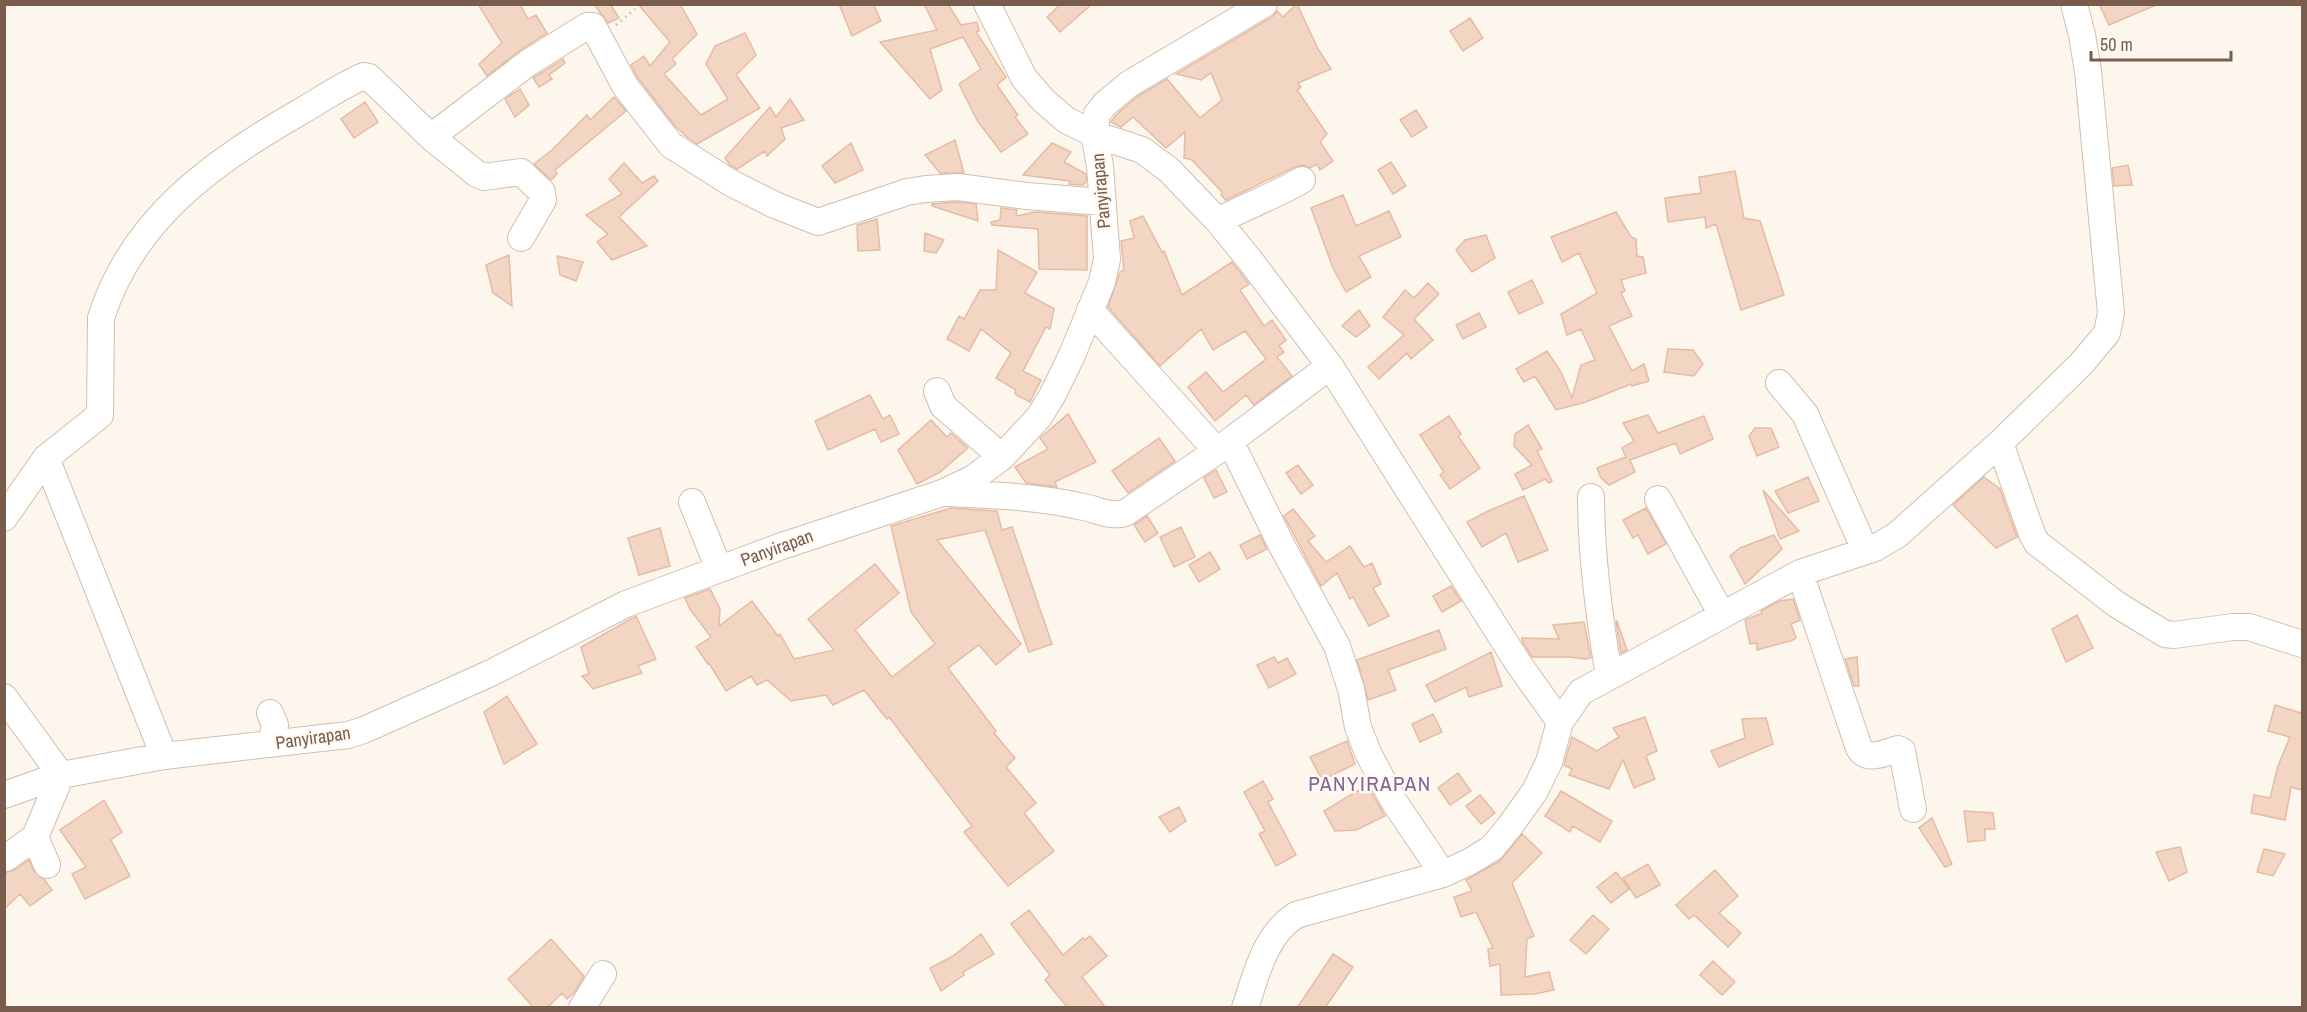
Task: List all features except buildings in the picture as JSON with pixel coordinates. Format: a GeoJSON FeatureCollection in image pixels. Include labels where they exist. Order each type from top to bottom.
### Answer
{"type":"FeatureCollection","features":[{"type":"Feature","properties":{"kind":"street"},"geometry":{"type":"LineString","coordinates":[[987,4],[1024,78],[1043,100],[1066,120],[1094,134],[1142,150],[1169,170],[1218,221],[1330,366],[1518,663],[1560,722]]}},
{"type":"Feature","properties":{"kind":"street","name":"Panyirapan"},"geometry":{"type":"LineString","coordinates":[[4,795],[61,775],[164,756],[348,735],[364,730],[493,672],[626,604],[719,569],[942,493],[972,479],[1002,457],[1039,417],[1052,396],[1102,282],[1107,258],[1100,166],[1094,134],[1096,118],[1101,109],[1129,84],[1264,4]]}},
{"type":"Feature","properties":{"kind":"street"},"geometry":{"type":"LineString","coordinates":[[1245,1008],[1270,940],[1286,921],[1296,915],[1443,874],[1492,848],[1535,791],[1549,762],[1560,722],[1576,696],[1800,573],[1882,544],[1915,519],[2000,443],[2095,349],[2110,324],[2109,293],[2088,71],[2074,4]]}},
{"type":"Feature","properties":{"kind":"street"},"geometry":{"type":"LineString","coordinates":[[431,137],[528,63],[587,26],[593,26],[625,86],[671,145],[731,183],[803,218],[818,222],[911,192],[951,187],[1101,202]]}},
{"type":"Feature","properties":{"kind":"street"},"geometry":{"type":"LineString","coordinates":[[4,518],[46,458],[99,416],[101,318],[105,305],[138,242],[183,191],[207,172],[277,125],[364,76],[369,77],[431,137],[477,174],[484,177],[521,172],[542,192],[543,200],[521,238]]}},
{"type":"Feature","properties":{"kind":"street"},"geometry":{"type":"LineString","coordinates":[[1218,221],[1247,206],[1278,195],[1302,180]]}},
{"type":"Feature","properties":{"kind":"street"},"geometry":{"type":"LineString","coordinates":[[1090,310],[1223,446],[1337,646],[1351,688],[1358,727],[1368,753],[1393,800],[1443,874]]}},
{"type":"Feature","properties":{"kind":"street"},"geometry":{"type":"LineString","coordinates":[[942,493],[1040,499],[1115,516],[1125,513],[1223,446],[1330,366]]}},
{"type":"Feature","properties":{"kind":"street"},"geometry":{"type":"LineString","coordinates":[[1779,384],[1804,414],[1864,550]]}},
{"type":"Feature","properties":{"kind":"street"},"geometry":{"type":"LineString","coordinates":[[937,391],[943,406],[1002,457]]}},
{"type":"Feature","properties":{"kind":"street"},"geometry":{"type":"LineString","coordinates":[[2000,443],[2037,543],[2116,604],[2165,634],[2249,627],[2302,644]]}},
{"type":"Feature","properties":{"kind":"street"},"geometry":{"type":"LineString","coordinates":[[46,458],[164,756]]}},
{"type":"Feature","properties":{"kind":"street"},"geometry":{"type":"LineString","coordinates":[[1591,497],[1595,589],[1609,676]]}},
{"type":"Feature","properties":{"kind":"street"},"geometry":{"type":"LineString","coordinates":[[1658,499],[1722,615]]}},
{"type":"Feature","properties":{"kind":"street"},"geometry":{"type":"LineString","coordinates":[[692,502],[719,569]]}},
{"type":"Feature","properties":{"kind":"street"},"geometry":{"type":"LineString","coordinates":[[1800,573],[1859,748],[1868,757],[1898,749],[1902,751],[1913,809]]}},
{"type":"Feature","properties":{"kind":"street"},"geometry":{"type":"LineString","coordinates":[[4,697],[61,775],[35,837],[6,858]]}},
{"type":"Feature","properties":{"kind":"street"},"geometry":{"type":"LineString","coordinates":[[270,713],[274,725],[271,744]]}},
{"type":"Feature","properties":{"kind":"street"},"geometry":{"type":"LineString","coordinates":[[35,837],[48,865]]}},
{"type":"Feature","properties":{"kind":"street"},"geometry":{"type":"LineString","coordinates":[[582,1008],[603,975]]}},
{"type":"Feature","properties":{"kind":"district","name":"PANYIRAPAN"},"geometry":{"type":"Point","coordinates":[1370,784]}}]}
